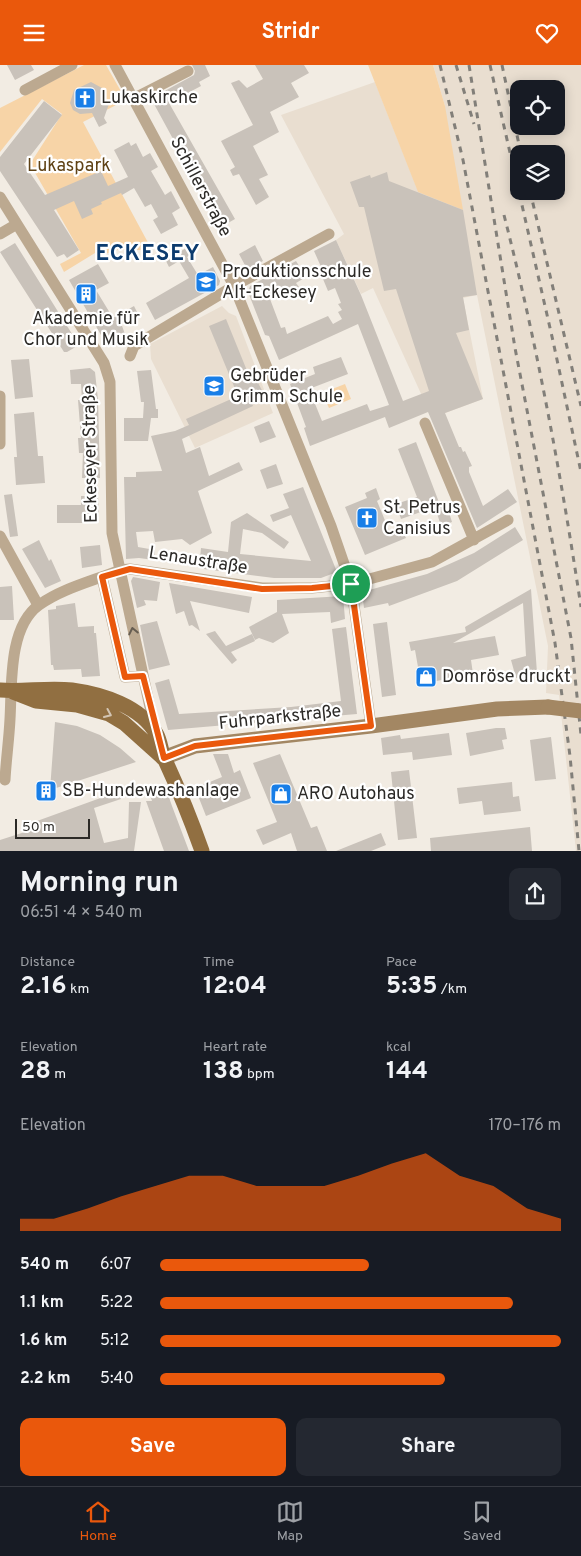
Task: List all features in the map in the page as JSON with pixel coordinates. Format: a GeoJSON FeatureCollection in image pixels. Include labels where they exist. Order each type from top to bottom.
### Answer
{"type":"FeatureCollection","features":[{"type":"Feature","properties":{"kind":"main road"},"geometry":{"type":"LineString","coordinates":[[5,690],[37,688],[94,694],[108,698],[133,711],[156,733],[164,758],[181,792],[202,851]]}},
{"type":"Feature","properties":{"kind":"main road"},"geometry":{"type":"LineString","coordinates":[[5,690],[36,701],[77,705],[110,714],[131,728],[164,758]]}},
{"type":"Feature","properties":{"kind":"main road","name":"Fuhrparkstraße"},"geometry":{"type":"LineString","coordinates":[[164,758],[195,746],[371,726],[497,709],[548,707],[581,711]]}},
{"type":"Feature","properties":{"kind":"street"},"geometry":{"type":"LineString","coordinates":[[25,90],[72,65]]}},
{"type":"Feature","properties":{"kind":"street","name":"Schillerstraße"},"geometry":{"type":"LineString","coordinates":[[121,67],[133,99],[234,286],[331,526],[351,584],[371,726]]}},
{"type":"Feature","properties":{"kind":"street"},"geometry":{"type":"LineString","coordinates":[[133,99],[188,71]]}},
{"type":"Feature","properties":{"kind":"street","name":"Eckeseyer Straße"},"geometry":{"type":"LineString","coordinates":[[0,197],[75,315],[107,370],[110,383],[112,533],[156,733]]}},
{"type":"Feature","properties":{"kind":"street"},"geometry":{"type":"LineString","coordinates":[[0,235],[17,224]]}},
{"type":"Feature","properties":{"kind":"street"},"geometry":{"type":"LineString","coordinates":[[130,356],[134,346],[234,286],[329,234]]}},
{"type":"Feature","properties":{"kind":"street"},"geometry":{"type":"LineString","coordinates":[[0,396],[0,444]]}},
{"type":"Feature","properties":{"kind":"street"},"geometry":{"type":"LineString","coordinates":[[425,423],[474,540]]}},
{"type":"Feature","properties":{"kind":"street","name":"Lenaustraße"},"geometry":{"type":"LineString","coordinates":[[5,780],[10,718],[5,690],[16,642],[30,614],[38,605],[63,592],[120,570],[139,569],[262,589],[312,588],[351,584],[432,562],[508,520]]}},
{"type":"Feature","properties":{"kind":"street"},"geometry":{"type":"LineString","coordinates":[[0,536],[38,605]]}},
{"type":"Feature","properties":{"kind":"street"},"geometry":{"type":"LineString","coordinates":[[102,577],[125,677],[143,676]]}},
{"type":"Feature","properties":{"kind":"shaded area"},"geometry":{"type":"Polygon","coordinates":[[[433,65],[581,65],[581,851],[576,851],[559,695],[546,693],[548,646],[477,295],[463,298],[483,399],[432,418],[373,288],[361,294],[336,240],[344,234],[281,115],[375,82],[418,191],[445,106],[433,65]]]}},
{"type":"Feature","properties":{"kind":"shaded area","name":"Gebrüder Grimm Schule"},"geometry":{"type":"Polygon","coordinates":[[[222,306],[229,313],[236,316],[273,413],[195,448],[151,359],[150,344],[222,306]]]}},
{"type":"Feature","properties":{"kind":"green space","name":"Lukaspark"},"geometry":{"type":"Polygon","coordinates":[[[84,65],[106,65],[126,100],[83,122],[152,250],[118,250],[102,255],[95,253],[64,272],[60,264],[81,253],[30,164],[62,114],[42,99],[0,152],[0,108],[84,65]]]}},
{"type":"Feature","properties":{"kind":"green space"},"geometry":{"type":"Polygon","coordinates":[[[368,65],[433,65],[445,106],[463,210],[418,192],[368,65]]]}},
{"type":"Feature","properties":{"kind":"green space"},"geometry":{"type":"Polygon","coordinates":[[[345,384],[351,399],[329,408],[322,393],[345,384]]]}},
{"type":"Feature","properties":{"kind":"building"},"geometry":{"type":"Polygon","coordinates":[[[7,65],[31,65],[34,70],[15,80],[7,65]]]}},
{"type":"Feature","properties":{"kind":"building"},"geometry":{"type":"Polygon","coordinates":[[[192,65],[205,65],[210,76],[199,82],[201,86],[169,103],[235,219],[221,227],[154,104],[164,98],[161,93],[194,75],[195,71],[192,65]]]}},
{"type":"Feature","properties":{"kind":"building"},"geometry":{"type":"Polygon","coordinates":[[[255,65],[304,65],[309,73],[291,83],[299,97],[270,112],[279,132],[253,146],[268,175],[259,179],[269,197],[256,205],[239,174],[233,176],[230,170],[235,167],[221,141],[253,125],[231,83],[239,80],[247,88],[263,79],[255,65]]]}},
{"type":"Feature","properties":{"kind":"building","name":"Lukaskirche"},"geometry":{"type":"Polygon","coordinates":[[[91,82],[102,88],[105,99],[110,101],[104,118],[107,123],[99,127],[92,113],[80,114],[73,110],[70,103],[74,90],[91,82]]]}},
{"type":"Feature","properties":{"kind":"building"},"geometry":{"type":"Polygon","coordinates":[[[44,101],[62,115],[24,164],[45,195],[101,171],[108,186],[128,177],[114,150],[129,142],[131,146],[136,143],[143,157],[150,153],[158,167],[151,171],[165,195],[171,191],[180,208],[172,213],[178,225],[161,234],[153,220],[158,217],[151,204],[145,207],[134,188],[122,195],[121,193],[101,202],[102,204],[91,209],[93,214],[82,219],[74,201],[54,210],[79,250],[67,258],[64,254],[57,257],[0,171],[0,157],[44,101]]]}},
{"type":"Feature","properties":{"kind":"building"},"geometry":{"type":"Polygon","coordinates":[[[387,172],[389,181],[463,210],[477,295],[463,297],[469,330],[456,333],[483,399],[445,413],[459,447],[461,447],[463,452],[465,451],[472,466],[469,467],[469,472],[483,506],[508,489],[517,502],[477,528],[428,412],[389,428],[385,417],[310,446],[304,428],[306,427],[290,384],[315,374],[313,367],[341,357],[348,374],[309,389],[322,421],[367,404],[370,411],[389,405],[358,324],[279,360],[269,336],[265,335],[248,292],[250,286],[296,261],[306,277],[296,283],[299,287],[289,293],[287,290],[270,299],[281,328],[285,327],[287,334],[328,316],[333,324],[342,319],[338,312],[342,310],[338,304],[341,303],[335,288],[328,291],[323,279],[326,278],[314,251],[336,240],[361,295],[403,401],[429,391],[396,289],[384,291],[364,207],[359,207],[350,182],[370,175],[371,178],[387,172]]]}},
{"type":"Feature","properties":{"kind":"building"},"geometry":{"type":"Polygon","coordinates":[[[15,243],[79,345],[67,352],[64,352],[0,252],[15,243]]]}},
{"type":"Feature","properties":{"kind":"building"},"geometry":{"type":"Polygon","coordinates":[[[255,245],[263,261],[247,269],[239,254],[255,245]]]}},
{"type":"Feature","properties":{"kind":"building"},"geometry":{"type":"Polygon","coordinates":[[[189,246],[193,253],[187,257],[198,275],[213,267],[220,281],[219,285],[155,320],[146,303],[189,278],[179,261],[169,267],[166,261],[189,246]]]}},
{"type":"Feature","properties":{"kind":"building"},"geometry":{"type":"Polygon","coordinates":[[[98,264],[109,283],[96,290],[113,318],[134,306],[138,314],[121,323],[126,337],[108,347],[69,280],[98,264]]]}},
{"type":"Feature","properties":{"kind":"building"},"geometry":{"type":"Polygon","coordinates":[[[226,319],[252,383],[257,381],[265,396],[252,403],[253,406],[182,439],[186,453],[200,447],[209,476],[239,462],[243,470],[198,491],[212,533],[190,545],[182,539],[155,542],[153,531],[136,532],[138,547],[155,550],[154,560],[126,559],[124,477],[136,477],[136,472],[162,471],[151,436],[175,431],[189,425],[186,419],[238,396],[209,326],[226,319]]]}},
{"type":"Feature","properties":{"kind":"building"},"geometry":{"type":"Polygon","coordinates":[[[29,359],[33,397],[15,399],[11,360],[29,359]]]}},
{"type":"Feature","properties":{"kind":"building"},"geometry":{"type":"Polygon","coordinates":[[[90,368],[95,372],[98,400],[100,478],[82,478],[83,453],[79,453],[78,438],[81,438],[78,400],[82,400],[81,384],[71,384],[70,370],[90,368]]]}},
{"type":"Feature","properties":{"kind":"building"},"geometry":{"type":"Polygon","coordinates":[[[151,370],[158,418],[151,418],[148,441],[124,441],[124,418],[143,418],[144,402],[141,402],[137,371],[151,370]]]}},
{"type":"Feature","properties":{"kind":"building"},"geometry":{"type":"Polygon","coordinates":[[[34,412],[38,456],[43,456],[45,483],[16,485],[14,457],[17,457],[14,414],[34,412]]]}},
{"type":"Feature","properties":{"kind":"building"},"geometry":{"type":"Polygon","coordinates":[[[269,421],[276,437],[260,443],[254,427],[269,421]]]}},
{"type":"Feature","properties":{"kind":"building"},"geometry":{"type":"Polygon","coordinates":[[[416,442],[440,505],[446,503],[452,522],[441,526],[435,507],[401,519],[396,504],[417,497],[398,449],[416,442]]]}},
{"type":"Feature","properties":{"kind":"building"},"geometry":{"type":"Polygon","coordinates":[[[276,464],[283,484],[267,489],[260,470],[276,464]]]}},
{"type":"Feature","properties":{"kind":"building"},"geometry":{"type":"Polygon","coordinates":[[[303,487],[337,572],[321,578],[274,578],[204,569],[205,560],[200,559],[201,548],[228,552],[231,522],[247,513],[289,542],[284,549],[262,533],[243,529],[240,554],[311,561],[291,515],[273,522],[270,515],[289,508],[283,494],[303,487]]]}},
{"type":"Feature","properties":{"kind":"building","name":"St. Petrus Canisius"},"geometry":{"type":"Polygon","coordinates":[[[376,488],[380,499],[377,501],[391,535],[402,530],[406,538],[365,555],[345,507],[367,498],[365,493],[376,488]]]}},
{"type":"Feature","properties":{"kind":"building"},"geometry":{"type":"Polygon","coordinates":[[[12,494],[18,536],[10,537],[4,495],[12,494]]]}},
{"type":"Feature","properties":{"kind":"building"},"geometry":{"type":"Polygon","coordinates":[[[81,496],[98,496],[99,517],[83,517],[83,523],[57,523],[57,505],[81,505],[81,496]]]}},
{"type":"Feature","properties":{"kind":"building"},"geometry":{"type":"Polygon","coordinates":[[[515,527],[523,540],[457,581],[389,606],[388,603],[364,608],[362,592],[427,574],[474,553],[515,527]]]}},
{"type":"Feature","properties":{"kind":"building"},"geometry":{"type":"Polygon","coordinates":[[[39,540],[49,561],[51,559],[61,581],[45,588],[22,549],[39,540]]]}},
{"type":"Feature","properties":{"kind":"building"},"geometry":{"type":"Polygon","coordinates":[[[100,545],[102,565],[82,568],[80,547],[100,545]]]}},
{"type":"Feature","properties":{"kind":"building"},"geometry":{"type":"Polygon","coordinates":[[[133,577],[160,582],[157,601],[144,600],[146,605],[137,608],[131,581],[133,577]]]}},
{"type":"Feature","properties":{"kind":"building"},"geometry":{"type":"Polygon","coordinates":[[[169,583],[252,597],[249,613],[190,601],[200,631],[192,625],[189,626],[184,611],[176,614],[169,583]]]}},
{"type":"Feature","properties":{"kind":"building"},"geometry":{"type":"Polygon","coordinates":[[[12,586],[14,620],[0,620],[0,587],[12,586]]]}},
{"type":"Feature","properties":{"kind":"building"},"geometry":{"type":"Polygon","coordinates":[[[531,589],[537,673],[516,678],[511,660],[526,656],[523,603],[453,643],[495,636],[499,655],[471,660],[473,674],[421,684],[415,650],[411,651],[409,642],[466,632],[465,627],[531,589]]]}},
{"type":"Feature","properties":{"kind":"building"},"geometry":{"type":"Polygon","coordinates":[[[343,596],[345,619],[331,623],[330,612],[282,614],[289,633],[273,643],[259,638],[255,640],[249,627],[277,612],[277,600],[343,596]]]}},
{"type":"Feature","properties":{"kind":"building"},"geometry":{"type":"Polygon","coordinates":[[[75,603],[78,627],[94,626],[100,676],[82,677],[81,669],[54,670],[53,665],[51,665],[48,610],[56,609],[56,606],[75,603]]]}},
{"type":"Feature","properties":{"kind":"building"},"geometry":{"type":"Polygon","coordinates":[[[157,621],[170,665],[149,670],[140,625],[157,621]]]}},
{"type":"Feature","properties":{"kind":"building"},"geometry":{"type":"Polygon","coordinates":[[[387,622],[396,695],[382,697],[373,624],[387,622]]]}},
{"type":"Feature","properties":{"kind":"building"},"geometry":{"type":"Polygon","coordinates":[[[346,627],[357,714],[168,730],[155,683],[169,679],[179,714],[291,707],[341,701],[332,629],[346,627]]]}},
{"type":"Feature","properties":{"kind":"building"},"geometry":{"type":"Polygon","coordinates":[[[215,631],[226,646],[252,634],[255,641],[231,652],[237,660],[232,664],[206,634],[215,631]]]}},
{"type":"Feature","properties":{"kind":"building"},"geometry":{"type":"Polygon","coordinates":[[[55,722],[77,726],[100,735],[120,748],[136,762],[50,790],[55,722]]]}},
{"type":"Feature","properties":{"kind":"building"},"geometry":{"type":"Polygon","coordinates":[[[505,728],[507,739],[502,740],[504,749],[470,756],[466,733],[505,728]]]}},
{"type":"Feature","properties":{"kind":"building"},"geometry":{"type":"Polygon","coordinates":[[[449,733],[452,755],[413,760],[412,752],[383,755],[381,738],[400,735],[401,739],[449,733]]]}},
{"type":"Feature","properties":{"kind":"building"},"geometry":{"type":"Polygon","coordinates":[[[551,737],[556,779],[535,781],[530,740],[551,737]]]}},
{"type":"Feature","properties":{"kind":"building","name":"ARO Autohaus"},"geometry":{"type":"Polygon","coordinates":[[[213,754],[228,754],[234,773],[240,770],[251,798],[206,816],[195,788],[222,777],[213,754]]]}},
{"type":"Feature","properties":{"kind":"building","name":"ARO Autohaus"},"geometry":{"type":"Polygon","coordinates":[[[280,754],[311,828],[317,826],[327,851],[297,851],[291,833],[263,845],[256,830],[277,822],[253,763],[280,754]]]}},
{"type":"Feature","properties":{"kind":"building"},"geometry":{"type":"Polygon","coordinates":[[[409,770],[417,838],[398,840],[391,772],[409,770]]]}},
{"type":"Feature","properties":{"kind":"building"},"geometry":{"type":"Polygon","coordinates":[[[512,782],[513,797],[519,796],[521,811],[484,815],[482,801],[459,804],[457,788],[512,782]]]}},
{"type":"Feature","properties":{"kind":"building"},"geometry":{"type":"Polygon","coordinates":[[[165,786],[189,851],[164,851],[146,801],[152,801],[149,792],[165,786]]]}},
{"type":"Feature","properties":{"kind":"building"},"geometry":{"type":"Polygon","coordinates":[[[117,792],[121,799],[94,808],[104,843],[128,838],[129,802],[141,802],[134,851],[0,851],[0,840],[28,831],[26,825],[117,792]]]}},
{"type":"Feature","properties":{"kind":"building"},"geometry":{"type":"Polygon","coordinates":[[[530,827],[532,851],[431,851],[430,838],[530,827]]]}},
{"type":"Feature","properties":{"kind":"building"},"geometry":{"type":"Polygon","coordinates":[[[381,833],[386,845],[371,851],[336,851],[381,833]]]}},
{"type":"Feature","properties":{"kind":"railway"},"geometry":{"type":"LineString","coordinates":[[440,65],[463,160],[555,643],[570,756],[579,851]]}},
{"type":"Feature","properties":{"kind":"railway"},"geometry":{"type":"LineString","coordinates":[[456,65],[474,124]]}},
{"type":"Feature","properties":{"kind":"railway"},"geometry":{"type":"LineString","coordinates":[[469,65],[515,348],[571,638],[581,735]]}},
{"type":"Feature","properties":{"kind":"railway"},"geometry":{"type":"LineString","coordinates":[[490,65],[581,472]]}},
{"type":"Feature","properties":{"kind":"railway"},"geometry":{"type":"LineString","coordinates":[[502,65],[519,145]]}},
{"type":"Feature","properties":{"kind":"railway"},"geometry":{"type":"LineString","coordinates":[[532,200],[581,406]]}},
{"type":"Feature","properties":{"kind":"railway"},"geometry":{"type":"LineString","coordinates":[[504,215],[527,312],[547,410],[581,607]]}},
{"type":"Feature","properties":{"kind":"place","name":"Lukaskirche"},"geometry":{"type":"Point","coordinates":[85,98]}},
{"type":"Feature","properties":{"kind":"place","name":"Produktionsschule Alt-Eckesey"},"geometry":{"type":"Point","coordinates":[206,282]}},
{"type":"Feature","properties":{"kind":"place","name":"Akademie für Chor und Musik"},"geometry":{"type":"Point","coordinates":[86,294]}},
{"type":"Feature","properties":{"kind":"place","name":"Gebrüder Grimm Schule"},"geometry":{"type":"Point","coordinates":[214,386]}},
{"type":"Feature","properties":{"kind":"place","name":"St. Petrus Canisius"},"geometry":{"type":"Point","coordinates":[367,518]}},
{"type":"Feature","properties":{"kind":"place","name":"Domröse druckt"},"geometry":{"type":"Point","coordinates":[426,677]}},
{"type":"Feature","properties":{"kind":"place","name":"SB-Hundewashanlage"},"geometry":{"type":"Point","coordinates":[46,791]}},
{"type":"Feature","properties":{"kind":"place","name":"ARO Autohaus"},"geometry":{"type":"Point","coordinates":[281,794]}},
{"type":"Feature","properties":{"kind":"district","name":"ECKESEY"},"geometry":{"type":"Point","coordinates":[148,254]}},
{"type":"Feature","properties":{"kind":"route"},"geometry":{"type":"LineString","coordinates":[[139,569],[262,589],[312,588],[351,584],[371,726],[195,746],[164,758],[156,733],[143,676],[125,677],[107,592],[102,577],[120,570],[139,569]]}}]}
